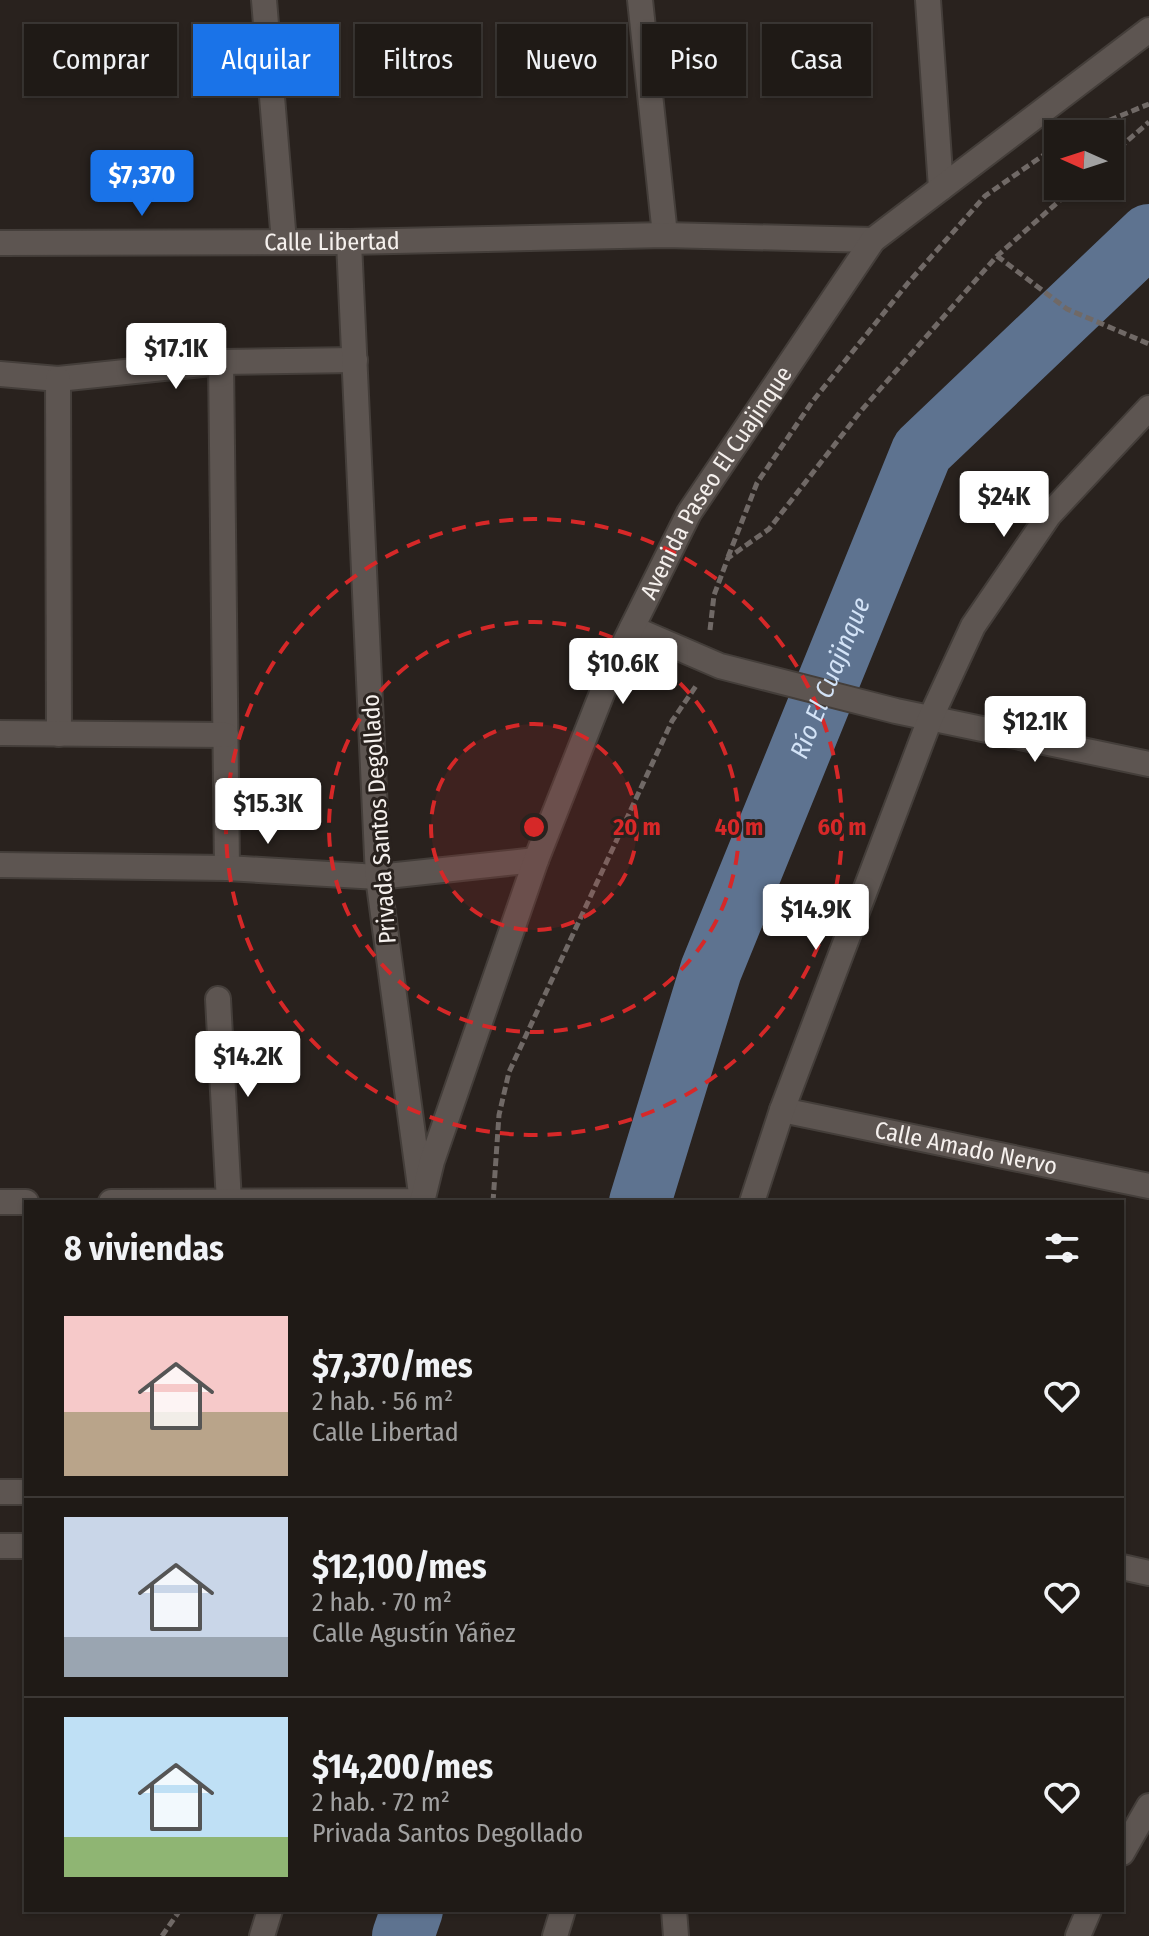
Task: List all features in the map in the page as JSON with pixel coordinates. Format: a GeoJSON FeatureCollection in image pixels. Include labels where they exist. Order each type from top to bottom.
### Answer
{"type":"FeatureCollection","features":[{"type":"Feature","properties":{"kind":"street"},"geometry":{"type":"LineString","coordinates":[[264,0],[284,242]]}},
{"type":"Feature","properties":{"kind":"street"},"geometry":{"type":"LineString","coordinates":[[640,0],[665,235]]}},
{"type":"Feature","properties":{"kind":"street"},"geometry":{"type":"LineString","coordinates":[[928,0],[941,188]]}},
{"type":"Feature","properties":{"kind":"street","name":"Avenida Paseo El Cuajinque"},"geometry":{"type":"LineString","coordinates":[[422,1200],[432,1161],[536,860],[612,668],[689,513],[873,240],[1149,30]]}},
{"type":"Feature","properties":{"kind":"street","name":"Calle Libertad"},"geometry":{"type":"LineString","coordinates":[[0,243],[349,242],[665,235],[873,240]]}},
{"type":"Feature","properties":{"kind":"street","name":"Privada Santos Degollado"},"geometry":{"type":"LineString","coordinates":[[349,242],[378,877],[422,1200]]}},
{"type":"Feature","properties":{"kind":"street"},"geometry":{"type":"LineString","coordinates":[[0,374],[58,379],[221,362],[355,360]]}},
{"type":"Feature","properties":{"kind":"street"},"geometry":{"type":"LineString","coordinates":[[221,362],[227,868]]}},
{"type":"Feature","properties":{"kind":"street"},"geometry":{"type":"LineString","coordinates":[[58,379],[59,734]]}},
{"type":"Feature","properties":{"kind":"street"},"geometry":{"type":"LineString","coordinates":[[753,1200],[782,1110],[930,719],[973,626],[1049,515],[1149,408]]}},
{"type":"Feature","properties":{"kind":"street"},"geometry":{"type":"LineString","coordinates":[[632,628],[720,666],[930,719],[1149,764]]}},
{"type":"Feature","properties":{"kind":"street"},"geometry":{"type":"LineString","coordinates":[[0,733],[226,735]]}},
{"type":"Feature","properties":{"kind":"street"},"geometry":{"type":"LineString","coordinates":[[0,865],[227,868],[378,877],[536,860]]}},
{"type":"Feature","properties":{"kind":"street"},"geometry":{"type":"LineString","coordinates":[[218,999],[229,1200]]}},
{"type":"Feature","properties":{"kind":"street","name":"Calle Amado Nervo"},"geometry":{"type":"LineString","coordinates":[[782,1110],[1149,1186]]}},
{"type":"Feature","properties":{"kind":"street"},"geometry":{"type":"LineString","coordinates":[[0,1202],[24,1202]]}},
{"type":"Feature","properties":{"kind":"street"},"geometry":{"type":"LineString","coordinates":[[0,1492],[24,1492]]}},
{"type":"Feature","properties":{"kind":"street"},"geometry":{"type":"LineString","coordinates":[[0,1546],[24,1546]]}},
{"type":"Feature","properties":{"kind":"street"},"geometry":{"type":"LineString","coordinates":[[1124,1567],[1149,1573]]}},
{"type":"Feature","properties":{"kind":"street"},"geometry":{"type":"LineString","coordinates":[[1124,1850],[1149,1806]]}},
{"type":"Feature","properties":{"kind":"street"},"geometry":{"type":"LineString","coordinates":[[262,1936],[269,1912]]}},
{"type":"Feature","properties":{"kind":"street"},"geometry":{"type":"LineString","coordinates":[[555,1936],[562,1912]]}},
{"type":"Feature","properties":{"kind":"street"},"geometry":{"type":"LineString","coordinates":[[674,1912],[676,1936]]}},
{"type":"Feature","properties":{"kind":"street"},"geometry":{"type":"LineString","coordinates":[[1078,1936],[1088,1912]]}},
{"type":"Feature","properties":{"kind":"path"},"geometry":{"type":"LineString","coordinates":[[1110,120],[1149,104]]}},
{"type":"Feature","properties":{"kind":"path"},"geometry":{"type":"LineString","coordinates":[[1124,144],[1149,122]]}},
{"type":"Feature","properties":{"kind":"path"},"geometry":{"type":"LineString","coordinates":[[710,636],[714,595],[757,483],[812,402],[908,283],[985,196],[1044,155]]}},
{"type":"Feature","properties":{"kind":"path"},"geometry":{"type":"LineString","coordinates":[[728,558],[769,529],[860,412],[997,256],[1060,200]]}},
{"type":"Feature","properties":{"kind":"path"},"geometry":{"type":"LineString","coordinates":[[997,256],[1067,309],[1149,344]]}},
{"type":"Feature","properties":{"kind":"path"},"geometry":{"type":"LineString","coordinates":[[493,1200],[499,1115],[509,1072],[672,721],[694,694]]}},
{"type":"Feature","properties":{"kind":"path"},"geometry":{"type":"LineString","coordinates":[[162,1936],[179,1912]]}},
{"type":"Feature","properties":{"kind":"waterway","name":"Río El Cuajinque"},"geometry":{"type":"LineString","coordinates":[[641,1200],[711,970],[922,451],[1149,235]]}},
{"type":"Feature","properties":{"kind":"waterway","name":"Río El Cuajinque"},"geometry":{"type":"LineString","coordinates":[[403,1936],[411,1912]]}}]}
